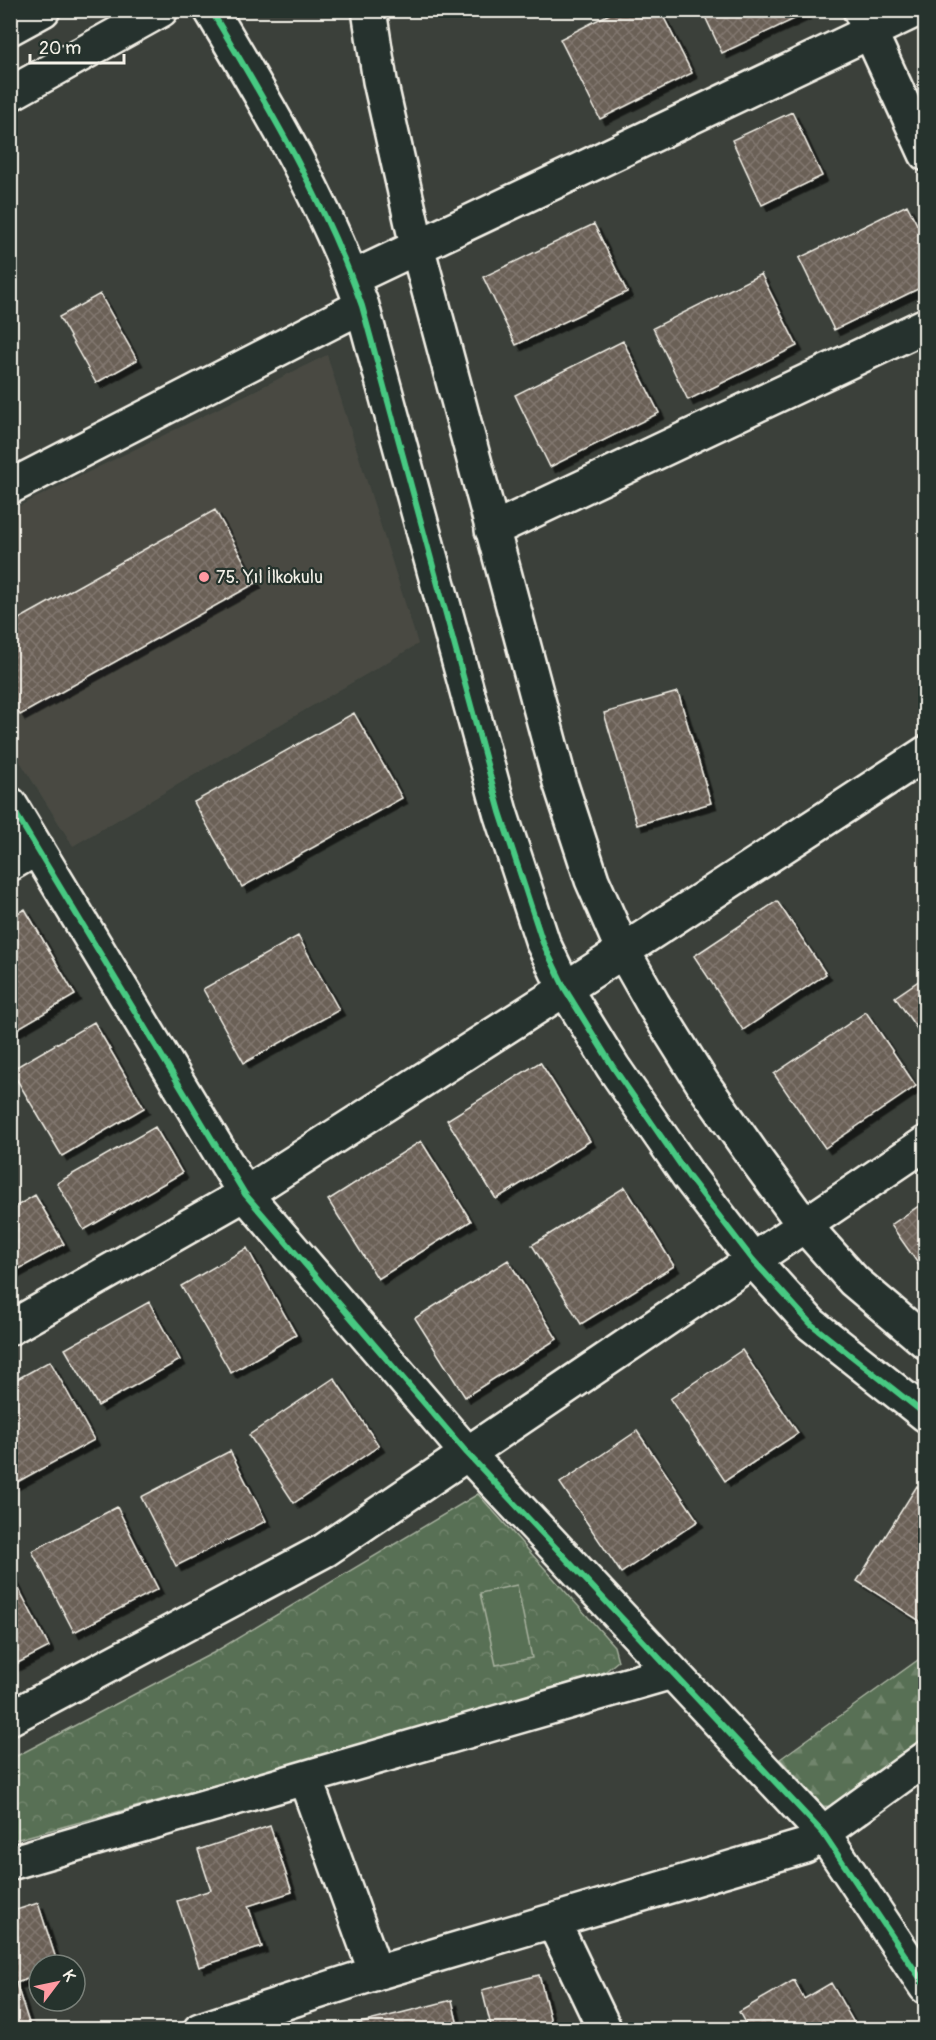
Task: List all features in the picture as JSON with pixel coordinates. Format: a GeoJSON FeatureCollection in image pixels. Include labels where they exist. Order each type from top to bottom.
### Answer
{"type":"FeatureCollection","features":[{"type":"Feature","properties":{"kind":"main road"},"geometry":{"type":"LineString","coordinates":[[10,28],[43,10]]}},
{"type":"Feature","properties":{"kind":"main road"},"geometry":{"type":"LineString","coordinates":[[10,94],[160,10]]}},
{"type":"Feature","properties":{"kind":"main road"},"geometry":{"type":"LineString","coordinates":[[211,10],[275,117],[316,197],[357,292],[500,812],[543,943],[565,989],[613,1067],[689,1177],[753,1260],[811,1324],[926,1415]]}},
{"type":"Feature","properties":{"kind":"main road"},"geometry":{"type":"LineString","coordinates":[[369,10],[380,81],[417,246],[560,782],[592,880],[623,951],[703,1084],[804,1225],[854,1281],[926,1342]]}},
{"type":"Feature","properties":{"kind":"main road"},"geometry":{"type":"LineString","coordinates":[[10,487],[357,292],[417,246],[865,21],[916,10]]}},
{"type":"Feature","properties":{"kind":"main road"},"geometry":{"type":"LineString","coordinates":[[865,21],[926,154]]}},
{"type":"Feature","properties":{"kind":"main road"},"geometry":{"type":"LineString","coordinates":[[492,530],[926,325]]}},
{"type":"Feature","properties":{"kind":"main road"},"geometry":{"type":"LineString","coordinates":[[10,1328],[245,1194],[565,989],[926,753]]}},
{"type":"Feature","properties":{"kind":"main road"},"geometry":{"type":"LineString","coordinates":[[10,804],[24,856],[245,1194],[466,1453],[823,1833],[926,1987]]}},
{"type":"Feature","properties":{"kind":"main road"},"geometry":{"type":"LineString","coordinates":[[10,1718],[325,1550],[926,1143]]}},
{"type":"Feature","properties":{"kind":"main road"},"geometry":{"type":"LineString","coordinates":[[10,1863],[672,1672]]}},
{"type":"Feature","properties":{"kind":"main road"},"geometry":{"type":"LineString","coordinates":[[200,2030],[376,1973],[805,1846],[926,1758]]}},
{"type":"Feature","properties":{"kind":"main road"},"geometry":{"type":"LineString","coordinates":[[305,1778],[376,1973]]}},
{"type":"Feature","properties":{"kind":"main road"},"geometry":{"type":"LineString","coordinates":[[553,1921],[605,2030]]}},
{"type":"Feature","properties":{"kind":"shaded area","name":"75. Yıl İlkokulu"},"geometry":{"type":"Polygon","coordinates":[[[327,355],[418,644],[73,846],[11,747],[11,510],[327,355]]]}},
{"type":"Feature","properties":{"kind":"green space"},"geometry":{"type":"Polygon","coordinates":[[[478,1494],[614,1646],[618,1661],[606,1671],[580,1685],[11,1841],[11,1759],[213,1653],[478,1494]]]}},
{"type":"Feature","properties":{"kind":"green space"},"geometry":{"type":"Polygon","coordinates":[[[517,1585],[532,1658],[496,1665],[480,1593],[517,1585]]]}},
{"type":"Feature","properties":{"kind":"green space"},"geometry":{"type":"Polygon","coordinates":[[[925,1655],[925,1741],[836,1807],[823,1806],[780,1759],[925,1655]]]}},
{"type":"Feature","properties":{"kind":"building"},"geometry":{"type":"Polygon","coordinates":[[[617,10],[660,10],[692,73],[600,119],[560,39],[617,10]]]}},
{"type":"Feature","properties":{"kind":"building"},"geometry":{"type":"Polygon","coordinates":[[[702,10],[803,10],[805,14],[722,53],[702,10]]]}},
{"type":"Feature","properties":{"kind":"building"},"geometry":{"type":"Polygon","coordinates":[[[792,112],[822,176],[762,205],[732,140],[792,112]]]}},
{"type":"Feature","properties":{"kind":"building"},"geometry":{"type":"Polygon","coordinates":[[[907,205],[926,242],[926,285],[834,330],[799,258],[907,205]]]}},
{"type":"Feature","properties":{"kind":"building"},"geometry":{"type":"Polygon","coordinates":[[[594,224],[627,292],[516,345],[483,277],[594,224]]]}},
{"type":"Feature","properties":{"kind":"building"},"geometry":{"type":"Polygon","coordinates":[[[761,274],[797,346],[688,400],[653,328],[761,274]]]}},
{"type":"Feature","properties":{"kind":"building"},"geometry":{"type":"Polygon","coordinates":[[[100,294],[137,360],[96,383],[59,317],[100,294]]]}},
{"type":"Feature","properties":{"kind":"building"},"geometry":{"type":"Polygon","coordinates":[[[623,341],[659,413],[550,467],[515,395],[623,341]]]}},
{"type":"Feature","properties":{"kind":"building"},"geometry":{"type":"Polygon","coordinates":[[[215,510],[256,583],[20,715],[10,699],[10,624],[215,510]]]}},
{"type":"Feature","properties":{"kind":"building"},"geometry":{"type":"Polygon","coordinates":[[[678,692],[711,803],[637,825],[604,713],[678,692]]]}},
{"type":"Feature","properties":{"kind":"building"},"geometry":{"type":"Polygon","coordinates":[[[354,713],[402,798],[242,887],[194,802],[354,713]]]}},
{"type":"Feature","properties":{"kind":"building"},"geometry":{"type":"Polygon","coordinates":[[[777,901],[826,974],[743,1030],[694,956],[777,901]]]}},
{"type":"Feature","properties":{"kind":"building"},"geometry":{"type":"Polygon","coordinates":[[[25,909],[75,995],[10,1033],[10,917],[25,909]]]}},
{"type":"Feature","properties":{"kind":"building"},"geometry":{"type":"Polygon","coordinates":[[[298,936],[339,1010],[244,1063],[203,989],[298,936]]]}},
{"type":"Feature","properties":{"kind":"building"},"geometry":{"type":"Polygon","coordinates":[[[926,976],[926,1042],[895,997],[926,976]]]}},
{"type":"Feature","properties":{"kind":"building"},"geometry":{"type":"Polygon","coordinates":[[[866,1012],[916,1086],[825,1148],[774,1074],[866,1012]]]}},
{"type":"Feature","properties":{"kind":"building"},"geometry":{"type":"Polygon","coordinates":[[[94,1022],[144,1108],[62,1156],[11,1070],[94,1022]]]}},
{"type":"Feature","properties":{"kind":"building"},"geometry":{"type":"Polygon","coordinates":[[[540,1062],[590,1141],[496,1199],[447,1120],[540,1062]]]}},
{"type":"Feature","properties":{"kind":"building"},"geometry":{"type":"Polygon","coordinates":[[[155,1127],[182,1173],[84,1230],[57,1183],[155,1127]]]}},
{"type":"Feature","properties":{"kind":"building"},"geometry":{"type":"Polygon","coordinates":[[[421,1141],[471,1221],[378,1279],[328,1200],[421,1141]]]}},
{"type":"Feature","properties":{"kind":"building"},"geometry":{"type":"Polygon","coordinates":[[[625,1187],[674,1266],[581,1324],[532,1245],[625,1187]]]}},
{"type":"Feature","properties":{"kind":"building"},"geometry":{"type":"Polygon","coordinates":[[[35,1195],[64,1244],[10,1274],[10,1210],[35,1195]]]}},
{"type":"Feature","properties":{"kind":"building"},"geometry":{"type":"Polygon","coordinates":[[[926,1201],[926,1275],[891,1225],[926,1201]]]}},
{"type":"Feature","properties":{"kind":"building"},"geometry":{"type":"Polygon","coordinates":[[[247,1248],[296,1335],[231,1373],[181,1286],[247,1248]]]}},
{"type":"Feature","properties":{"kind":"building"},"geometry":{"type":"Polygon","coordinates":[[[508,1260],[557,1339],[465,1397],[415,1318],[508,1260]]]}},
{"type":"Feature","properties":{"kind":"building"},"geometry":{"type":"Polygon","coordinates":[[[149,1302],[180,1360],[98,1406],[65,1349],[149,1302]]]}},
{"type":"Feature","properties":{"kind":"building"},"geometry":{"type":"Polygon","coordinates":[[[742,1350],[798,1433],[725,1481],[670,1399],[742,1350]]]}},
{"type":"Feature","properties":{"kind":"building"},"geometry":{"type":"Polygon","coordinates":[[[50,1361],[94,1440],[10,1486],[10,1383],[50,1361]]]}},
{"type":"Feature","properties":{"kind":"building"},"geometry":{"type":"Polygon","coordinates":[[[334,1378],[379,1446],[294,1503],[249,1435],[334,1378]]]}},
{"type":"Feature","properties":{"kind":"building"},"geometry":{"type":"Polygon","coordinates":[[[637,1431],[698,1521],[621,1573],[560,1483],[637,1431]]]}},
{"type":"Feature","properties":{"kind":"building"},"geometry":{"type":"Polygon","coordinates":[[[230,1451],[266,1521],[176,1566],[141,1497],[230,1451]]]}},
{"type":"Feature","properties":{"kind":"building"},"geometry":{"type":"Polygon","coordinates":[[[917,1486],[926,1491],[926,1625],[857,1581],[917,1486]]]}},
{"type":"Feature","properties":{"kind":"building"},"geometry":{"type":"Polygon","coordinates":[[[117,1507],[158,1589],[74,1632],[32,1551],[117,1507]]]}},
{"type":"Feature","properties":{"kind":"building"},"geometry":{"type":"Polygon","coordinates":[[[12,1576],[49,1647],[10,1667],[10,1577],[12,1576]]]}},
{"type":"Feature","properties":{"kind":"building"},"geometry":{"type":"Polygon","coordinates":[[[270,1826],[292,1892],[248,1906],[262,1947],[199,1967],[177,1901],[211,1890],[198,1850],[270,1826]]]}},
{"type":"Feature","properties":{"kind":"building"},"geometry":{"type":"Polygon","coordinates":[[[38,1903],[54,1953],[27,1953],[27,1979],[16,1983],[29,2023],[10,2030],[10,1912],[38,1903]]]}},
{"type":"Feature","properties":{"kind":"building"},"geometry":{"type":"Polygon","coordinates":[[[539,1975],[553,2030],[492,2030],[482,1990],[539,1975]]]}},
{"type":"Feature","properties":{"kind":"building"},"geometry":{"type":"Polygon","coordinates":[[[794,1980],[804,1999],[831,1983],[858,2030],[749,2030],[739,2012],[794,1980]]]}},
{"type":"Feature","properties":{"kind":"building"},"geometry":{"type":"Polygon","coordinates":[[[452,2000],[459,2030],[358,2030],[357,2024],[452,2000]]]}},
{"type":"Feature","properties":{"kind":"cycle path"},"geometry":{"type":"LineString","coordinates":[[211,10],[274,118],[313,192],[331,229],[362,306],[500,812],[543,943],[565,989],[613,1067],[689,1177],[753,1260],[811,1324],[926,1415]]}},
{"type":"Feature","properties":{"kind":"cycle path"},"geometry":{"type":"LineString","coordinates":[[10,804],[245,1194],[467,1453],[823,1833],[926,1987]]}},
{"type":"Feature","properties":{"kind":"place","name":"75. Yıl İlkokulu"},"geometry":{"type":"Point","coordinates":[204,577]}}]}
